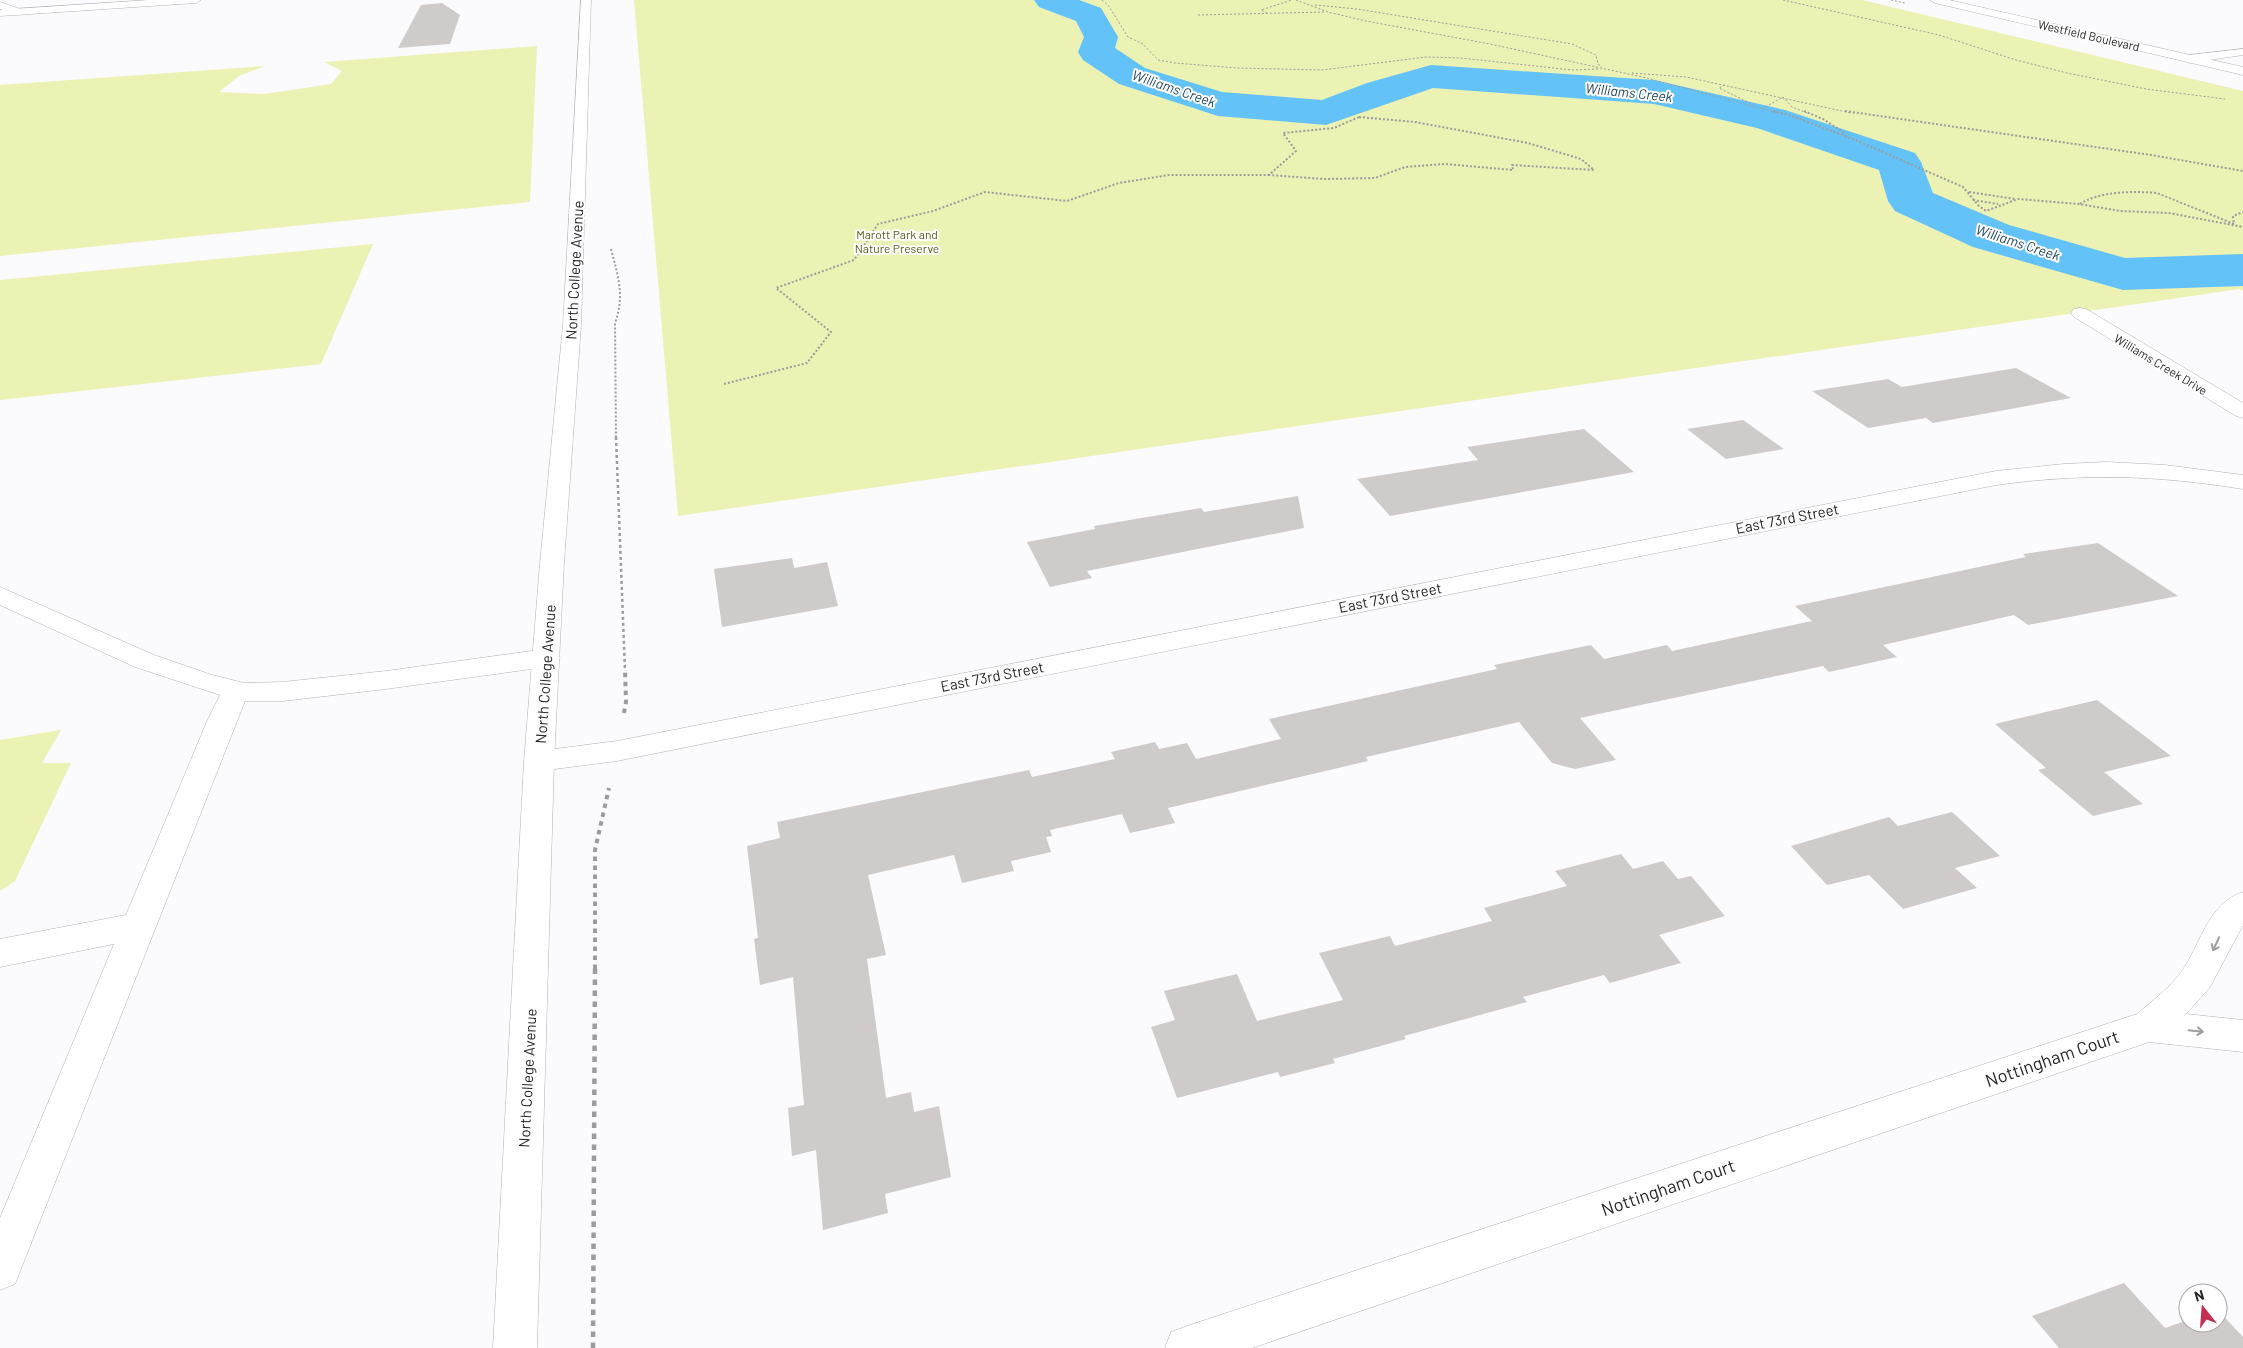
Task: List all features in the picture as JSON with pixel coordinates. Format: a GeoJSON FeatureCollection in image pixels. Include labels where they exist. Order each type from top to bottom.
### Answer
{"type":"FeatureCollection","features":[{"type":"Feature","properties":{"kind":"street"},"geometry":{"type":"LineString","coordinates":[[0,13],[196,0]]}},
{"type":"Feature","properties":{"kind":"street","name":"North College Avenue"},"geometry":{"type":"LineString","coordinates":[[515,1348],[539,761],[572,325],[586,0]]}},
{"type":"Feature","properties":{"kind":"street","name":"Westfield Boulevard"},"geometry":{"type":"LineString","coordinates":[[1935,0],[2243,71]]}},
{"type":"Feature","properties":{"kind":"street"},"geometry":{"type":"LineString","coordinates":[[0,5],[19,12]]}},
{"type":"Feature","properties":{"kind":"street"},"geometry":{"type":"LineString","coordinates":[[2190,58],[2243,52]]}},
{"type":"Feature","properties":{"kind":"street","name":"Williams Creek Drive"},"geometry":{"type":"LineString","coordinates":[[2080,313],[2243,412]]}},
{"type":"Feature","properties":{"kind":"street","name":"East 73rd Street"},"geometry":{"type":"LineString","coordinates":[[539,761],[617,751],[1796,516],[1996,478],[2055,471],[2105,469],[2178,473],[2243,482]]}},
{"type":"Feature","properties":{"kind":"street"},"geometry":{"type":"LineString","coordinates":[[0,595],[156,665],[236,690],[289,691],[361,684],[472,671],[546,658]]}},
{"type":"Feature","properties":{"kind":"street"},"geometry":{"type":"LineString","coordinates":[[0,1269],[222,719],[236,690]]}},
{"type":"Feature","properties":{"kind":"street","name":"Nottingham Court"},"geometry":{"type":"LineString","coordinates":[[2149,1026],[2192,985],[2214,950],[2226,920],[2243,905]]}},
{"type":"Feature","properties":{"kind":"street"},"geometry":{"type":"LineString","coordinates":[[0,953],[138,926]]}},
{"type":"Feature","properties":{"kind":"street","name":"Nottingham Court"},"geometry":{"type":"LineString","coordinates":[[1186,1348],[2149,1026],[2243,1036]]}},
{"type":"Feature","properties":{"kind":"path"},"geometry":{"type":"LineString","coordinates":[[1102,0],[1108,5],[1128,37],[1143,44],[1158,60],[1174,63],[1237,68],[1322,70],[1426,57],[1461,58],[1572,70],[1605,69]]}},
{"type":"Feature","properties":{"kind":"path"},"geometry":{"type":"LineString","coordinates":[[1267,13],[1261,10],[1292,0]]}},
{"type":"Feature","properties":{"kind":"path"},"geometry":{"type":"LineString","coordinates":[[1296,0],[1328,12],[1407,30],[1482,42],[1685,87],[1724,100],[1810,122],[1947,180],[1969,192],[2018,199],[2079,204],[2120,211],[2169,213],[2234,224]]}},
{"type":"Feature","properties":{"kind":"path"},"geometry":{"type":"LineString","coordinates":[[1784,0],[1864,16],[1960,41],[2016,60],[2085,76],[2194,96],[2230,100]]}},
{"type":"Feature","properties":{"kind":"path"},"geometry":{"type":"LineString","coordinates":[[1310,5],[1357,9],[1572,44],[1596,55],[1598,64],[1605,69]]}},
{"type":"Feature","properties":{"kind":"path"},"geometry":{"type":"LineString","coordinates":[[1198,15],[1328,12]]}},
{"type":"Feature","properties":{"kind":"path"},"geometry":{"type":"LineString","coordinates":[[1622,73],[1686,77],[1852,112],[2151,155],[2243,171]]}},
{"type":"Feature","properties":{"kind":"path"},"geometry":{"type":"LineString","coordinates":[[1726,85],[1719,88],[1762,109]]}},
{"type":"Feature","properties":{"kind":"path"},"geometry":{"type":"LineString","coordinates":[[1762,109],[1783,97]]}},
{"type":"Feature","properties":{"kind":"path"},"geometry":{"type":"LineString","coordinates":[[1783,97],[1792,107],[1823,119],[1853,139]]}},
{"type":"Feature","properties":{"kind":"path"},"geometry":{"type":"LineString","coordinates":[[724,384],[807,363],[831,332],[776,288],[854,260],[878,224],[933,212],[985,192],[1067,201],[1119,183],[1169,175],[1269,175],[1324,179],[1376,178],[1405,167],[1445,164],[1513,170],[1512,165],[1594,170],[1581,160],[1528,142],[1415,122],[1359,117],[1334,128],[1283,133],[1296,151],[1269,175]]}},
{"type":"Feature","properties":{"kind":"path"},"geometry":{"type":"LineString","coordinates":[[1969,192],[1972,200],[1979,208],[1986,211],[1999,204],[2018,199]]}},
{"type":"Feature","properties":{"kind":"path"},"geometry":{"type":"LineString","coordinates":[[2079,204],[2091,197],[2145,192],[2157,193],[2243,227]]}},
{"type":"Feature","properties":{"kind":"path"},"geometry":{"type":"LineString","coordinates":[[1972,200],[1999,204]]}},
{"type":"Feature","properties":{"kind":"path"},"geometry":{"type":"LineString","coordinates":[[2234,224],[2233,216],[2236,213],[2243,212]]}},
{"type":"Feature","properties":{"kind":"path"},"geometry":{"type":"LineString","coordinates":[[593,1348],[595,850],[626,702],[614,376],[615,323],[621,306],[619,281],[610,247]]}},
{"type":"Feature","properties":{"kind":"green space","name":"Marott Park and Nature Preserve"},"geometry":{"type":"Polygon","coordinates":[[[634,0],[1862,0],[2243,91],[2243,291],[2240,289],[678,516],[634,0]]]}},
{"type":"Feature","properties":{"kind":"green space"},"geometry":{"type":"Polygon","coordinates":[[[537,46],[530,202],[0,256],[0,85],[265,66],[239,76],[219,92],[264,94],[331,84],[342,71],[324,62],[537,46]]]}},
{"type":"Feature","properties":{"kind":"green space"},"geometry":{"type":"Polygon","coordinates":[[[373,244],[321,364],[0,400],[0,280],[373,244]]]}},
{"type":"Feature","properties":{"kind":"green space"},"geometry":{"type":"Polygon","coordinates":[[[61,730],[42,763],[71,763],[15,881],[0,891],[0,740],[61,730]]]}},
{"type":"Feature","properties":{"kind":"building"},"geometry":{"type":"Polygon","coordinates":[[[442,3],[460,15],[450,44],[398,48],[421,5],[442,3]]]}},
{"type":"Feature","properties":{"kind":"building"},"geometry":{"type":"Polygon","coordinates":[[[2016,368],[2071,398],[1933,423],[1926,418],[1868,428],[1812,391],[1888,379],[1902,387],[2016,368]]]}},
{"type":"Feature","properties":{"kind":"building"},"geometry":{"type":"Polygon","coordinates":[[[1743,420],[1784,449],[1726,459],[1687,429],[1743,420]]]}},
{"type":"Feature","properties":{"kind":"building"},"geometry":{"type":"Polygon","coordinates":[[[1584,429],[1634,472],[1390,516],[1357,479],[1478,460],[1467,447],[1584,429]]]}},
{"type":"Feature","properties":{"kind":"building"},"geometry":{"type":"Polygon","coordinates":[[[1298,496],[1304,528],[1087,571],[1092,578],[1050,587],[1027,542],[1095,529],[1094,526],[1201,508],[1204,512],[1298,496]]]}},
{"type":"Feature","properties":{"kind":"building"},"geometry":{"type":"Polygon","coordinates":[[[2098,543],[2178,596],[2028,625],[2014,615],[1883,645],[1897,657],[1829,672],[1823,666],[1580,718],[1616,760],[1575,769],[1552,763],[1519,722],[1366,757],[1368,761],[1168,808],[1175,823],[1130,833],[1122,814],[1050,830],[1052,836],[1046,837],[1051,852],[1011,861],[1014,871],[962,883],[954,855],[868,875],[886,955],[867,959],[886,1098],[911,1092],[914,1112],[939,1106],[951,1177],[885,1194],[888,1213],[823,1230],[816,1150],[792,1156],[788,1108],[804,1105],[793,977],[760,985],[754,939],[758,938],[747,846],[780,838],[777,822],[1029,770],[1032,777],[1115,759],[1111,752],[1155,742],[1159,749],[1187,743],[1196,759],[1281,739],[1269,719],[1497,669],[1494,665],[1591,645],[1604,659],[1667,645],[1672,651],[1812,621],[1795,606],[2026,557],[2023,554],[2098,543]]]}},
{"type":"Feature","properties":{"kind":"building"},"geometry":{"type":"Polygon","coordinates":[[[792,558],[794,568],[827,562],[838,606],[722,627],[714,569],[792,558]]]}},
{"type":"Feature","properties":{"kind":"building"},"geometry":{"type":"Polygon","coordinates":[[[2097,700],[2171,756],[2104,772],[2143,804],[2093,816],[2038,770],[2046,768],[1995,724],[2097,700]]]}},
{"type":"Feature","properties":{"kind":"building"},"geometry":{"type":"Polygon","coordinates":[[[1952,812],[2000,856],[1955,868],[1977,888],[1903,909],[1869,875],[1827,885],[1791,846],[1889,817],[1898,826],[1952,812]]]}},
{"type":"Feature","properties":{"kind":"building"},"geometry":{"type":"Polygon","coordinates":[[[1621,854],[1633,869],[1663,861],[1678,879],[1691,876],[1725,916],[1659,935],[1681,963],[1610,983],[1604,975],[1523,997],[1527,1002],[1404,1036],[1406,1039],[1333,1059],[1335,1063],[1280,1077],[1278,1072],[1177,1098],[1151,1027],[1175,1020],[1164,991],[1237,974],[1257,1021],[1343,1000],[1319,953],[1390,936],[1395,946],[1492,921],[1484,908],[1567,886],[1555,871],[1621,854]]]}},
{"type":"Feature","properties":{"kind":"building"},"geometry":{"type":"Polygon","coordinates":[[[2124,1283],[2165,1328],[2178,1323],[2178,1333],[2228,1333],[2228,1321],[2243,1337],[2243,1348],[2059,1348],[2032,1316],[2124,1283]]]}},
{"type":"Feature","properties":{"kind":"waterway","name":"Williams Creek"},"geometry":{"type":"LineString","coordinates":[[1050,0],[1089,15],[1101,37],[1096,52],[1132,76],[1218,104],[1326,113],[1381,91],[1431,76],[1654,92],[1770,119],[1899,162],[1912,201],[1991,236],[2123,274],[2243,270]]}}]}
